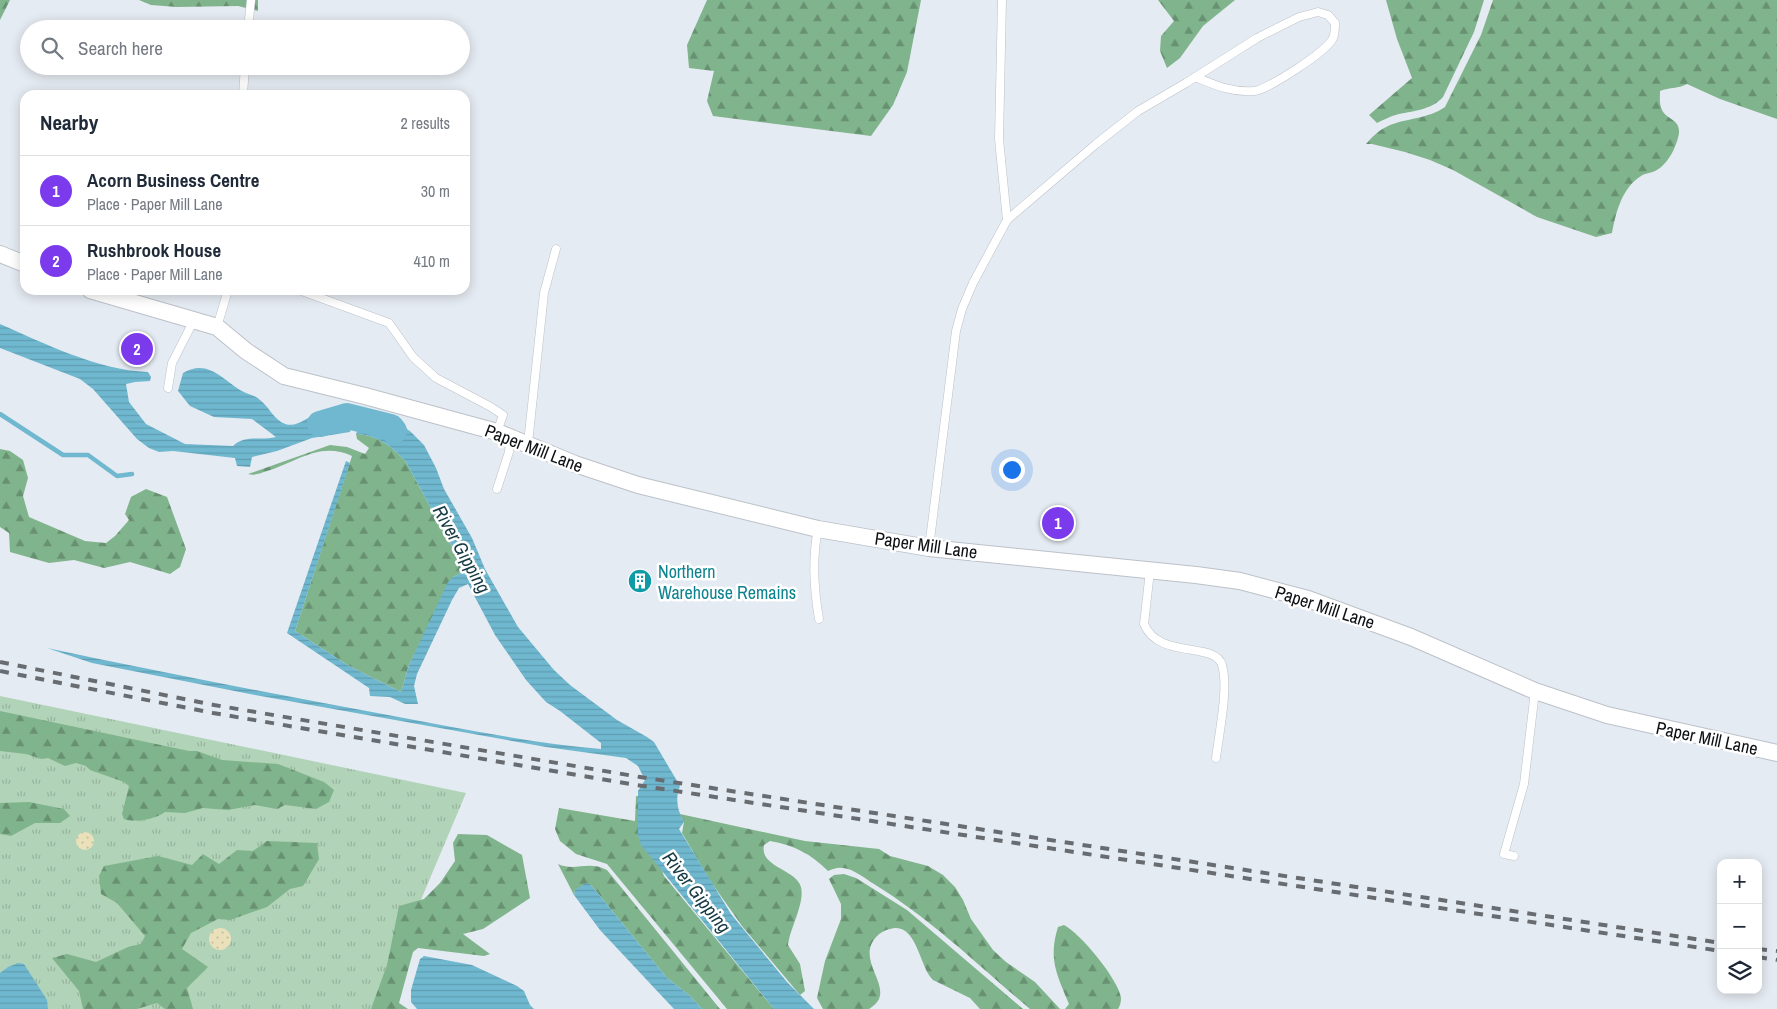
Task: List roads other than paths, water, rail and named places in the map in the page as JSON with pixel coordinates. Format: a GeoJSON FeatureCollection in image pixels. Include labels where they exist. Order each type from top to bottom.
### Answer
{"type":"FeatureCollection","features":[{"type":"Feature","properties":{"kind":"street"},"geometry":{"type":"LineString","coordinates":[[0,254],[20,262]]}},
{"type":"Feature","properties":{"kind":"street","name":"Paper Mill Lane"},"geometry":{"type":"LineString","coordinates":[[107,295],[217,327],[246,351],[284,376],[504,434],[576,464],[638,485],[818,528],[929,548],[1240,581],[1308,599],[1411,637],[1535,691],[1608,716],[1777,753]]}},
{"type":"Feature","properties":{"kind":"lane"},"geometry":{"type":"LineString","coordinates":[[249,20],[251,0]]}},
{"type":"Feature","properties":{"kind":"lane"},"geometry":{"type":"LineString","coordinates":[[1002,0],[1000,139],[1007,220]]}},
{"type":"Feature","properties":{"kind":"lane"},"geometry":{"type":"LineString","coordinates":[[929,548],[956,331],[962,309],[973,283],[1007,220],[1138,111],[1257,38],[1299,17],[1318,12],[1328,15],[1335,23],[1333,38],[1322,52],[1293,71],[1256,91],[1224,89],[1195,77]]}},
{"type":"Feature","properties":{"kind":"lane"},"geometry":{"type":"LineString","coordinates":[[243,90],[244,75]]}},
{"type":"Feature","properties":{"kind":"lane"},"geometry":{"type":"LineString","coordinates":[[528,444],[544,293],[556,249]]}},
{"type":"Feature","properties":{"kind":"lane"},"geometry":{"type":"LineString","coordinates":[[217,327],[227,295]]}},
{"type":"Feature","properties":{"kind":"lane"},"geometry":{"type":"LineString","coordinates":[[313,295],[389,323],[413,357],[436,378],[503,415],[504,434],[508,452],[497,490]]}},
{"type":"Feature","properties":{"kind":"lane"},"geometry":{"type":"LineString","coordinates":[[168,388],[172,363],[194,320]]}},
{"type":"Feature","properties":{"kind":"lane"},"geometry":{"type":"LineString","coordinates":[[818,528],[814,592],[819,619]]}},
{"type":"Feature","properties":{"kind":"lane"},"geometry":{"type":"LineString","coordinates":[[1150,571],[1144,624],[1148,633],[1157,640],[1172,647],[1208,653],[1219,658],[1223,665],[1224,694],[1216,758]]}},
{"type":"Feature","properties":{"kind":"lane"},"geometry":{"type":"LineString","coordinates":[[1514,856],[1504,854],[1524,784],[1535,691]]}},
{"type":"Feature","properties":{"kind":"water"},"geometry":{"type":"Polygon","coordinates":[[[0,324],[72,355],[110,366],[148,372],[151,377],[150,381],[126,384],[129,402],[146,424],[185,444],[233,446],[243,440],[276,437],[252,419],[214,417],[190,406],[178,391],[183,373],[192,369],[207,369],[240,390],[258,398],[278,420],[286,424],[296,424],[325,412],[358,410],[350,432],[312,438],[277,451],[252,457],[250,467],[237,466],[235,458],[173,451],[159,452],[149,448],[137,439],[93,389],[80,379],[0,348],[0,324]]]}},
{"type":"Feature","properties":{"kind":"water"},"geometry":{"type":"Polygon","coordinates":[[[366,411],[391,417],[411,432],[424,445],[444,489],[472,538],[485,569],[518,627],[554,670],[570,685],[617,720],[654,742],[680,786],[678,804],[684,822],[679,829],[731,914],[787,982],[814,1009],[774,1009],[641,845],[638,836],[638,791],[645,780],[638,766],[626,758],[546,747],[255,695],[92,663],[47,648],[217,683],[468,730],[548,743],[601,749],[601,743],[546,702],[526,680],[495,635],[468,584],[459,588],[452,600],[417,674],[414,686],[418,704],[405,704],[390,697],[370,696],[369,688],[287,633],[346,461],[350,463],[295,631],[349,666],[401,692],[409,665],[448,582],[463,572],[451,545],[406,462],[384,442],[356,434],[366,411]]]}},
{"type":"Feature","properties":{"kind":"water"},"geometry":{"type":"Polygon","coordinates":[[[586,883],[591,885],[667,978],[689,995],[702,1009],[674,1009],[600,930],[574,895],[575,890],[586,883]]]}},
{"type":"Feature","properties":{"kind":"water"},"geometry":{"type":"Polygon","coordinates":[[[424,956],[472,965],[517,986],[524,991],[530,1005],[534,1009],[417,1009],[411,1002],[411,990],[420,959],[424,956]]]}},
{"type":"Feature","properties":{"kind":"water"},"geometry":{"type":"Polygon","coordinates":[[[18,963],[24,964],[47,1000],[48,1009],[0,1009],[0,973],[18,963]]]}},
{"type":"Feature","properties":{"kind":"waterway"},"geometry":{"type":"LineString","coordinates":[[0,414],[63,455],[88,455],[117,476],[132,474]]}},
{"type":"Feature","properties":{"kind":"waterway","name":"River Gipping"},"geometry":{"type":"LineString","coordinates":[[320,424],[347,416],[391,427],[394,431]]}},
{"type":"Feature","properties":{"kind":"railway"},"geometry":{"type":"LineString","coordinates":[[0,662],[214,705],[640,777],[1717,942]]}},
{"type":"Feature","properties":{"kind":"railway"},"geometry":{"type":"LineString","coordinates":[[0,671],[213,713],[630,784],[1717,950]]}},
{"type":"Feature","properties":{"kind":"railway"},"geometry":{"type":"LineString","coordinates":[[1762,949],[1777,951]]}},
{"type":"Feature","properties":{"kind":"railway"},"geometry":{"type":"LineString","coordinates":[[1762,958],[1777,960]]}},
{"type":"Feature","properties":{"kind":"place","name":"Rushbrook House"},"geometry":{"type":"Point","coordinates":[137,349]}},
{"type":"Feature","properties":{"kind":"place","name":"Acorn Business Centre"},"geometry":{"type":"Point","coordinates":[1058,523]}},
{"type":"Feature","properties":{"kind":"place","name":"Northern Warehouse Remains"},"geometry":{"type":"Point","coordinates":[640,581]}}]}
